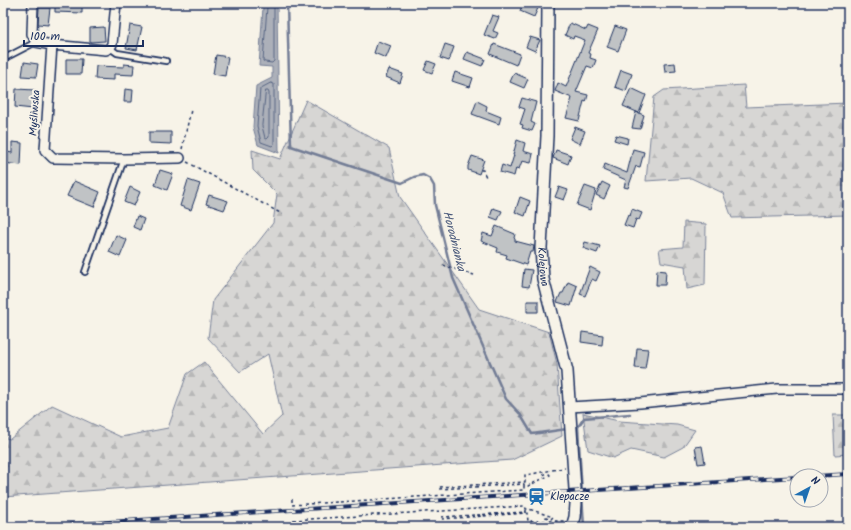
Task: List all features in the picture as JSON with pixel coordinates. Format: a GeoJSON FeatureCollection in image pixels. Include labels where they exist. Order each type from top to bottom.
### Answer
{"type":"FeatureCollection","features":[{"type":"Feature","properties":{"kind":"street"},"geometry":{"type":"LineString","coordinates":[[33,3],[32,34],[36,42],[106,50],[110,48],[112,44],[116,3]]}},
{"type":"Feature","properties":{"kind":"street","name":"Kolejowa"},"geometry":{"type":"LineString","coordinates":[[548,3],[547,136],[541,248],[543,279],[567,371],[576,504],[573,524]]}},
{"type":"Feature","properties":{"kind":"street","name":"Myśliwska"},"geometry":{"type":"LineString","coordinates":[[52,45],[45,150],[53,158],[180,158]]}},
{"type":"Feature","properties":{"kind":"street"},"geometry":{"type":"LineString","coordinates":[[569,407],[640,404],[777,389],[848,389]]}},
{"type":"Feature","properties":{"kind":"lane"},"geometry":{"type":"LineString","coordinates":[[3,59],[36,42]]}},
{"type":"Feature","properties":{"kind":"lane"},"geometry":{"type":"LineString","coordinates":[[110,48],[117,53],[166,61]]}},
{"type":"Feature","properties":{"kind":"lane"},"geometry":{"type":"LineString","coordinates":[[85,272],[124,159]]}},
{"type":"Feature","properties":{"kind":"path"},"geometry":{"type":"LineString","coordinates":[[191,110],[180,158],[282,214]]}},
{"type":"Feature","properties":{"kind":"path"},"geometry":{"type":"LineString","coordinates":[[481,170],[483,170],[486,177]]}},
{"type":"Feature","properties":{"kind":"path"},"geometry":{"type":"LineString","coordinates":[[443,265],[474,275]]}},
{"type":"Feature","properties":{"kind":"path"},"geometry":{"type":"LineString","coordinates":[[542,472],[543,475],[548,473],[550,475],[528,486],[524,486],[524,484],[439,489],[439,487],[525,482],[525,475],[547,470],[573,467]]}},
{"type":"Feature","properties":{"kind":"path"},"geometry":{"type":"LineString","coordinates":[[292,499],[292,505],[524,490],[524,486]]}},
{"type":"Feature","properties":{"kind":"path"},"geometry":{"type":"LineString","coordinates":[[293,526],[293,520],[526,506],[526,509],[553,517],[551,519],[546,517],[545,521]]}},
{"type":"Feature","properties":{"kind":"path"},"geometry":{"type":"LineString","coordinates":[[526,509],[526,512],[441,517],[441,519],[527,514],[528,521],[573,524]]}},
{"type":"Feature","properties":{"kind":"green space"},"geometry":{"type":"Polygon","coordinates":[[[744,85],[746,107],[848,103],[848,215],[732,218],[723,193],[691,178],[646,181],[654,97],[664,90],[744,85]]]}},
{"type":"Feature","properties":{"kind":"green space"},"geometry":{"type":"Polygon","coordinates":[[[306,100],[389,148],[400,197],[479,309],[549,332],[557,364],[562,436],[512,460],[3,497],[3,437],[10,439],[52,405],[121,437],[168,428],[187,374],[204,362],[263,434],[282,416],[268,354],[240,372],[208,338],[213,300],[273,223],[277,194],[253,170],[252,150],[280,159],[306,100]]]}},
{"type":"Feature","properties":{"kind":"green space"},"geometry":{"type":"Polygon","coordinates":[[[684,222],[706,224],[705,285],[687,289],[685,266],[661,262],[659,249],[683,247],[684,222]]]}},
{"type":"Feature","properties":{"kind":"green space"},"geometry":{"type":"Polygon","coordinates":[[[583,413],[619,421],[677,425],[695,430],[683,447],[664,457],[631,450],[613,458],[588,450],[583,413]]]}},
{"type":"Feature","properties":{"kind":"green space"},"geometry":{"type":"Polygon","coordinates":[[[833,415],[848,415],[848,454],[835,455],[833,415]]]}},
{"type":"Feature","properties":{"kind":"water"},"geometry":{"type":"Polygon","coordinates":[[[260,3],[277,3],[279,153],[258,145],[253,127],[256,86],[272,78],[272,67],[259,66],[263,7],[260,3]]]}},
{"type":"Feature","properties":{"kind":"building"},"geometry":{"type":"Polygon","coordinates":[[[55,3],[82,4],[82,13],[55,12],[55,3]]]}},
{"type":"Feature","properties":{"kind":"building"},"geometry":{"type":"Polygon","coordinates":[[[523,3],[527,3],[538,8],[534,17],[520,11],[523,3]]]}},
{"type":"Feature","properties":{"kind":"building"},"geometry":{"type":"Polygon","coordinates":[[[39,8],[50,8],[48,25],[38,24],[39,8]]]}},
{"type":"Feature","properties":{"kind":"building"},"geometry":{"type":"Polygon","coordinates":[[[492,15],[499,17],[493,31],[498,33],[495,39],[484,35],[492,15]]]}},
{"type":"Feature","properties":{"kind":"building"},"geometry":{"type":"Polygon","coordinates":[[[570,23],[586,30],[588,26],[598,30],[588,53],[591,54],[590,58],[596,60],[593,68],[587,66],[576,92],[588,95],[586,102],[584,101],[579,121],[566,118],[572,98],[555,91],[558,83],[566,87],[585,40],[574,36],[573,39],[565,35],[570,23]]]}},
{"type":"Feature","properties":{"kind":"building"},"geometry":{"type":"Polygon","coordinates":[[[130,25],[142,27],[137,50],[126,48],[130,25]]]}},
{"type":"Feature","properties":{"kind":"building"},"geometry":{"type":"Polygon","coordinates":[[[615,26],[626,30],[618,51],[607,47],[615,26]]]}},
{"type":"Feature","properties":{"kind":"building"},"geometry":{"type":"Polygon","coordinates":[[[104,27],[105,41],[90,42],[90,28],[104,27]]]}},
{"type":"Feature","properties":{"kind":"building"},"geometry":{"type":"Polygon","coordinates":[[[530,37],[540,40],[535,51],[526,47],[530,37]]]}},
{"type":"Feature","properties":{"kind":"building"},"geometry":{"type":"Polygon","coordinates":[[[378,41],[391,46],[386,58],[374,53],[378,41]]]}},
{"type":"Feature","properties":{"kind":"building"},"geometry":{"type":"Polygon","coordinates":[[[445,44],[454,47],[449,61],[440,58],[445,44]]]}},
{"type":"Feature","properties":{"kind":"building"},"geometry":{"type":"Polygon","coordinates":[[[494,44],[520,54],[516,65],[490,54],[494,44]]]}},
{"type":"Feature","properties":{"kind":"building"},"geometry":{"type":"Polygon","coordinates":[[[467,52],[485,59],[482,66],[464,59],[467,52]]]}},
{"type":"Feature","properties":{"kind":"building"},"geometry":{"type":"Polygon","coordinates":[[[216,55],[228,57],[225,76],[213,74],[216,55]]]}},
{"type":"Feature","properties":{"kind":"building"},"geometry":{"type":"Polygon","coordinates":[[[66,59],[82,59],[81,74],[66,74],[66,59]]]}},
{"type":"Feature","properties":{"kind":"building"},"geometry":{"type":"Polygon","coordinates":[[[428,61],[436,64],[432,73],[424,70],[428,61]]]}},
{"type":"Feature","properties":{"kind":"building"},"geometry":{"type":"Polygon","coordinates":[[[24,62],[38,64],[36,77],[22,76],[24,62]]]}},
{"type":"Feature","properties":{"kind":"building"},"geometry":{"type":"Polygon","coordinates":[[[675,63],[676,71],[665,72],[664,64],[675,63]]]}},
{"type":"Feature","properties":{"kind":"building"},"geometry":{"type":"Polygon","coordinates":[[[124,64],[134,65],[133,75],[114,74],[114,80],[95,79],[96,66],[124,67],[124,64]]]}},
{"type":"Feature","properties":{"kind":"building"},"geometry":{"type":"Polygon","coordinates":[[[389,69],[403,74],[400,83],[386,77],[389,69]]]}},
{"type":"Feature","properties":{"kind":"building"},"geometry":{"type":"Polygon","coordinates":[[[621,70],[632,74],[626,91],[615,87],[621,70]]]}},
{"type":"Feature","properties":{"kind":"building"},"geometry":{"type":"Polygon","coordinates":[[[455,72],[473,78],[470,87],[452,81],[455,72]]]}},
{"type":"Feature","properties":{"kind":"building"},"geometry":{"type":"Polygon","coordinates":[[[514,73],[528,79],[524,88],[510,82],[514,73]]]}},
{"type":"Feature","properties":{"kind":"building"},"geometry":{"type":"Polygon","coordinates":[[[631,88],[646,95],[639,113],[623,106],[631,88]]]}},
{"type":"Feature","properties":{"kind":"building"},"geometry":{"type":"Polygon","coordinates":[[[16,89],[35,90],[33,109],[15,107],[16,89]]]}},
{"type":"Feature","properties":{"kind":"building"},"geometry":{"type":"Polygon","coordinates":[[[125,89],[133,90],[132,102],[124,102],[125,89]]]}},
{"type":"Feature","properties":{"kind":"building"},"geometry":{"type":"Polygon","coordinates":[[[522,98],[536,102],[531,122],[535,124],[532,131],[522,128],[523,125],[520,124],[525,109],[519,107],[522,98]]]}},
{"type":"Feature","properties":{"kind":"building"},"geometry":{"type":"Polygon","coordinates":[[[477,101],[487,106],[486,111],[501,117],[499,124],[472,114],[477,101]]]}},
{"type":"Feature","properties":{"kind":"building"},"geometry":{"type":"Polygon","coordinates":[[[636,112],[644,115],[640,129],[632,128],[636,112]]]}},
{"type":"Feature","properties":{"kind":"building"},"geometry":{"type":"Polygon","coordinates":[[[575,127],[585,131],[580,144],[570,139],[575,127]]]}},
{"type":"Feature","properties":{"kind":"building"},"geometry":{"type":"Polygon","coordinates":[[[149,132],[171,132],[171,144],[149,143],[149,132]]]}},
{"type":"Feature","properties":{"kind":"building"},"geometry":{"type":"Polygon","coordinates":[[[616,135],[628,138],[627,144],[614,140],[616,135]]]}},
{"type":"Feature","properties":{"kind":"building"},"geometry":{"type":"Polygon","coordinates":[[[517,140],[525,143],[523,151],[533,154],[531,163],[522,161],[519,169],[516,168],[514,176],[500,172],[502,165],[510,168],[517,140]]]}},
{"type":"Feature","properties":{"kind":"building"},"geometry":{"type":"Polygon","coordinates":[[[12,142],[22,143],[21,165],[3,163],[3,151],[12,153],[12,142]]]}},
{"type":"Feature","properties":{"kind":"building"},"geometry":{"type":"Polygon","coordinates":[[[633,149],[644,152],[640,167],[636,166],[628,188],[624,187],[626,180],[603,170],[605,164],[627,173],[633,149]]]}},
{"type":"Feature","properties":{"kind":"building"},"geometry":{"type":"Polygon","coordinates":[[[556,150],[571,155],[568,164],[553,158],[556,150]]]}},
{"type":"Feature","properties":{"kind":"building"},"geometry":{"type":"Polygon","coordinates":[[[472,156],[484,160],[479,174],[468,170],[472,156]]]}},
{"type":"Feature","properties":{"kind":"building"},"geometry":{"type":"Polygon","coordinates":[[[160,170],[173,174],[167,190],[155,185],[160,170]]]}},
{"type":"Feature","properties":{"kind":"building"},"geometry":{"type":"Polygon","coordinates":[[[188,180],[200,184],[191,210],[180,206],[188,180]]]}},
{"type":"Feature","properties":{"kind":"building"},"geometry":{"type":"Polygon","coordinates":[[[74,181],[100,192],[94,207],[67,196],[74,181]]]}},
{"type":"Feature","properties":{"kind":"building"},"geometry":{"type":"Polygon","coordinates":[[[602,182],[610,186],[604,199],[596,195],[602,182]]]}},
{"type":"Feature","properties":{"kind":"building"},"geometry":{"type":"Polygon","coordinates":[[[585,186],[596,190],[590,210],[577,205],[585,186]]]}},
{"type":"Feature","properties":{"kind":"building"},"geometry":{"type":"Polygon","coordinates":[[[130,187],[140,192],[134,206],[124,202],[130,187]]]}},
{"type":"Feature","properties":{"kind":"building"},"geometry":{"type":"Polygon","coordinates":[[[559,187],[568,190],[564,200],[555,197],[559,187]]]}},
{"type":"Feature","properties":{"kind":"building"},"geometry":{"type":"Polygon","coordinates":[[[209,195],[228,201],[224,210],[206,204],[209,195]]]}},
{"type":"Feature","properties":{"kind":"building"},"geometry":{"type":"Polygon","coordinates":[[[520,197],[530,201],[525,216],[515,212],[520,197]]]}},
{"type":"Feature","properties":{"kind":"building"},"geometry":{"type":"Polygon","coordinates":[[[493,208],[502,211],[498,220],[490,217],[493,208]]]}},
{"type":"Feature","properties":{"kind":"building"},"geometry":{"type":"Polygon","coordinates":[[[632,209],[642,213],[639,220],[636,219],[633,228],[624,225],[628,215],[630,216],[632,209]]]}},
{"type":"Feature","properties":{"kind":"building"},"geometry":{"type":"Polygon","coordinates":[[[137,216],[144,219],[140,230],[133,227],[137,216]]]}},
{"type":"Feature","properties":{"kind":"building"},"geometry":{"type":"Polygon","coordinates":[[[496,226],[515,234],[515,241],[534,246],[533,252],[530,252],[526,265],[506,258],[507,255],[497,252],[498,248],[481,241],[483,233],[492,236],[496,226]]]}},
{"type":"Feature","properties":{"kind":"building"},"geometry":{"type":"Polygon","coordinates":[[[116,235],[127,240],[120,257],[109,252],[116,235]]]}},
{"type":"Feature","properties":{"kind":"building"},"geometry":{"type":"Polygon","coordinates":[[[585,242],[600,246],[597,253],[583,248],[585,242]]]}},
{"type":"Feature","properties":{"kind":"building"},"geometry":{"type":"Polygon","coordinates":[[[590,267],[600,272],[596,281],[592,279],[585,296],[580,294],[590,267]]]}},
{"type":"Feature","properties":{"kind":"building"},"geometry":{"type":"Polygon","coordinates":[[[524,269],[532,270],[529,287],[522,286],[524,269]]]}},
{"type":"Feature","properties":{"kind":"building"},"geometry":{"type":"Polygon","coordinates":[[[657,270],[666,271],[665,285],[656,285],[657,270]]]}},
{"type":"Feature","properties":{"kind":"building"},"geometry":{"type":"Polygon","coordinates":[[[568,282],[577,286],[571,306],[557,302],[568,282]]]}},
{"type":"Feature","properties":{"kind":"building"},"geometry":{"type":"Polygon","coordinates":[[[527,301],[538,301],[538,312],[527,312],[527,301]]]}},
{"type":"Feature","properties":{"kind":"building"},"geometry":{"type":"Polygon","coordinates":[[[582,332],[603,335],[602,345],[581,342],[582,332]]]}},
{"type":"Feature","properties":{"kind":"building"},"geometry":{"type":"Polygon","coordinates":[[[637,348],[648,349],[645,369],[635,368],[637,348]]]}},
{"type":"Feature","properties":{"kind":"building"},"geometry":{"type":"Polygon","coordinates":[[[702,446],[705,463],[698,464],[695,447],[702,446]]]}},
{"type":"Feature","properties":{"kind":"waterway","name":"Horodnianka"},"geometry":{"type":"LineString","coordinates":[[287,3],[291,146],[402,183],[414,177],[423,175],[430,179],[434,186],[435,205],[453,278],[506,399],[520,414],[532,434],[567,429]]}},
{"type":"Feature","properties":{"kind":"waterway"},"geometry":{"type":"LineString","coordinates":[[578,427],[584,418],[630,414]]}},
{"type":"Feature","properties":{"kind":"waterway","name":"Horodnianka"},"geometry":{"type":"LineString","coordinates":[[574,428],[578,427],[584,527]]}},
{"type":"Feature","properties":{"kind":"railway"},"geometry":{"type":"LineString","coordinates":[[829,475],[848,474]]}},
{"type":"Feature","properties":{"kind":"railway"},"geometry":{"type":"LineString","coordinates":[[32,527],[789,478]]}},
{"type":"Feature","properties":{"kind":"place","name":"Klepacze"},"geometry":{"type":"Point","coordinates":[537,497]}}]}
